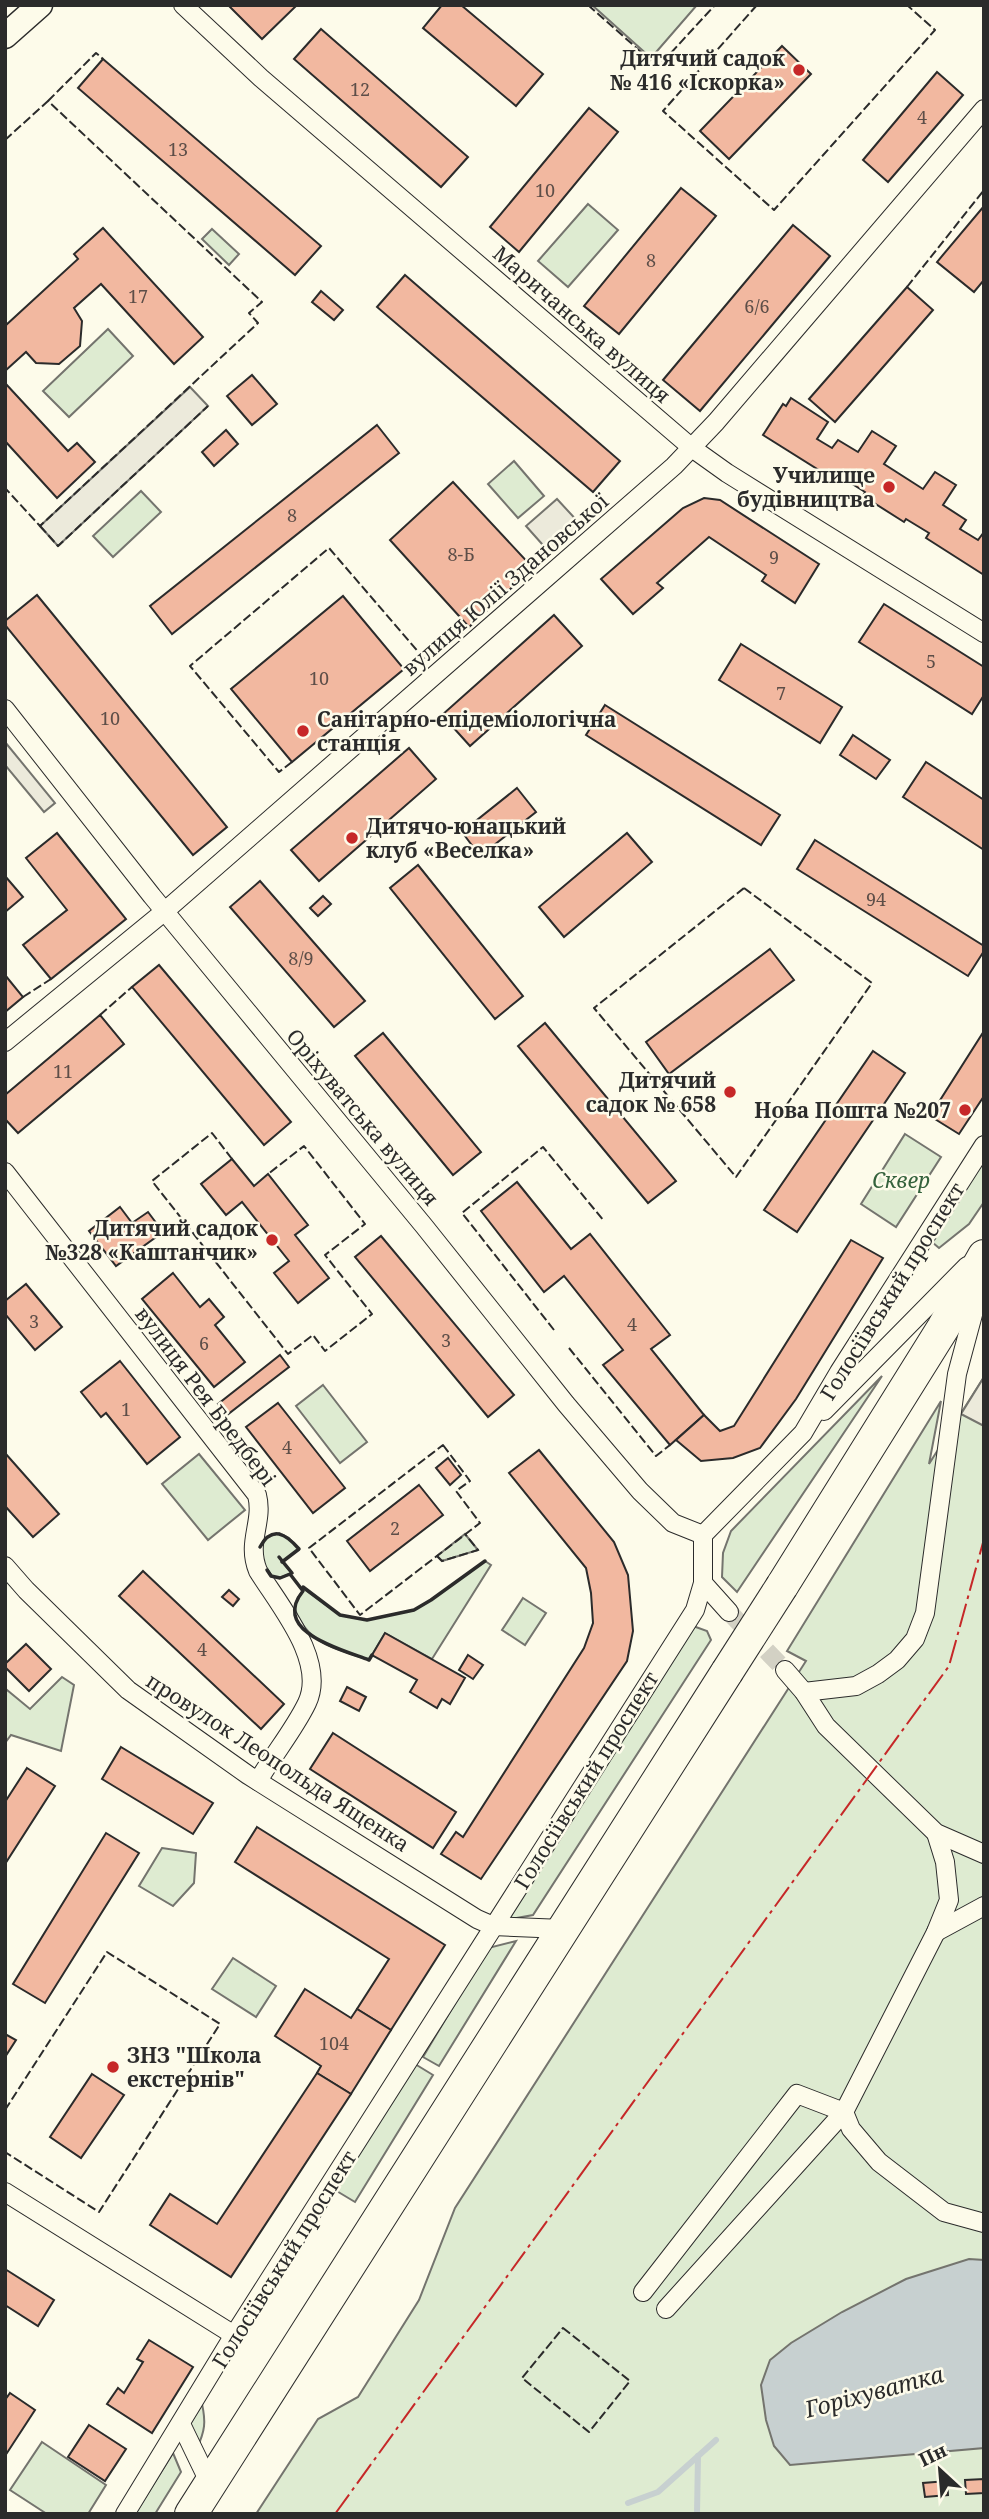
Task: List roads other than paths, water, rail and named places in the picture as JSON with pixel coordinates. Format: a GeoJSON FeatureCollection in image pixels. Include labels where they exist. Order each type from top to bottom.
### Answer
{"type":"FeatureCollection","features":[{"type":"Feature","properties":{"kind":"highway"},"geometry":{"type":"LineString","coordinates":[[191,2514],[782,1586],[943,1328],[984,1256]]}},
{"type":"Feature","properties":{"kind":"main road"},"geometry":{"type":"LineString","coordinates":[[5,36],[40,5]]}},
{"type":"Feature","properties":{"kind":"street","name":"Маричанська вулиця"},"geometry":{"type":"LineString","coordinates":[[183,5],[261,78],[692,448],[727,473],[984,633]]}},
{"type":"Feature","properties":{"kind":"street","name":"вулиця Юлії Здановської"},"geometry":{"type":"LineString","coordinates":[[5,1042],[165,911],[692,448],[984,109]]}},
{"type":"Feature","properties":{"kind":"street","name":"Оріхуватська вулиця"},"geometry":{"type":"LineString","coordinates":[[5,709],[165,911],[424,1226],[549,1384],[640,1491],[673,1523],[702,1535]]}},
{"type":"Feature","properties":{"kind":"street","name":"Голосіївський проспект"},"geometry":{"type":"LineString","coordinates":[[125,2514],[234,2335],[695,1609],[703,1583],[702,1535],[803,1433],[984,1146]]}},
{"type":"Feature","properties":{"kind":"street","name":"вулиця Рея Бредбері"},"geometry":{"type":"LineString","coordinates":[[5,1172],[257,1495],[260,1505],[252,1545],[253,1559],[301,1640],[312,1669],[309,1701],[258,1781]]}},
{"type":"Feature","properties":{"kind":"street"},"geometry":{"type":"LineString","coordinates":[[803,1433],[984,1249]]}},
{"type":"Feature","properties":{"kind":"street"},"geometry":{"type":"LineString","coordinates":[[804,1692],[856,1686],[897,1660],[915,1639],[925,1613],[957,1374],[984,1274]]}},
{"type":"Feature","properties":{"kind":"street","name":"провулок Леопольда Ященка"},"geometry":{"type":"LineString","coordinates":[[5,1566],[128,1690],[258,1781],[477,1919],[493,1926],[563,1929]]}},
{"type":"Feature","properties":{"kind":"street"},"geometry":{"type":"LineString","coordinates":[[703,1583],[729,1612]]}},
{"type":"Feature","properties":{"kind":"street"},"geometry":{"type":"LineString","coordinates":[[785,1670],[804,1692],[826,1726],[936,1832],[984,1854]]}},
{"type":"Feature","properties":{"kind":"street"},"geometry":{"type":"LineString","coordinates":[[666,2309],[844,2112],[936,1932],[949,1900],[945,1862],[936,1832]]}},
{"type":"Feature","properties":{"kind":"street"},"geometry":{"type":"LineString","coordinates":[[936,1932],[984,1906]]}},
{"type":"Feature","properties":{"kind":"street"},"geometry":{"type":"LineString","coordinates":[[643,2292],[797,2094],[844,2112],[851,2129],[879,2162],[944,2212],[984,2223]]}},
{"type":"Feature","properties":{"kind":"street"},"geometry":{"type":"LineString","coordinates":[[5,2192],[234,2335]]}},
{"type":"Feature","properties":{"kind":"street"},"geometry":{"type":"LineString","coordinates":[[181,2424],[209,2484]]}},
{"type":"Feature","properties":{"kind":"water"},"geometry":{"type":"Polygon","coordinates":[[[969,2259],[984,2260],[984,2448],[790,2465],[774,2446],[766,2420],[761,2385],[770,2360],[791,2343],[842,2312],[906,2279],[969,2259]]]}},
{"type":"Feature","properties":{"kind":"waterway","name":"Горіхуватка"},"geometry":{"type":"LineString","coordinates":[[628,2503],[658,2492],[716,2440]]}},
{"type":"Feature","properties":{"kind":"waterway"},"geometry":{"type":"LineString","coordinates":[[697,2514],[698,2456]]}},
{"type":"Feature","properties":{"kind":"tunnel"},"geometry":{"type":"LineString","coordinates":[[729,1612],[785,1670]]}},
{"type":"Feature","properties":{"kind":"place","name":"Дитячий садок № 416 «Іскорка»"},"geometry":{"type":"Point","coordinates":[799,70]}},
{"type":"Feature","properties":{"kind":"place","name":"Училище будівництва"},"geometry":{"type":"Point","coordinates":[889,487]}},
{"type":"Feature","properties":{"kind":"place","name":"Санітарно-епідеміологічна станція"},"geometry":{"type":"Point","coordinates":[303,731]}},
{"type":"Feature","properties":{"kind":"place","name":"Дитячо-юнацький клуб «Веселка»"},"geometry":{"type":"Point","coordinates":[352,838]}},
{"type":"Feature","properties":{"kind":"place","name":"Дитячий садок № 658"},"geometry":{"type":"Point","coordinates":[730,1092]}},
{"type":"Feature","properties":{"kind":"place","name":"Нова Пошта №207"},"geometry":{"type":"Point","coordinates":[965,1110]}},
{"type":"Feature","properties":{"kind":"place","name":"Дитячий садок №328 «Каштанчик»"},"geometry":{"type":"Point","coordinates":[272,1240]}},
{"type":"Feature","properties":{"kind":"place","name":"ЗНЗ \"Школа екстернів\""},"geometry":{"type":"Point","coordinates":[113,2067]}},
{"type":"Feature","properties":{"kind":"park label","name":"Сквер"},"geometry":{"type":"Point","coordinates":[901,1180]}}]}
